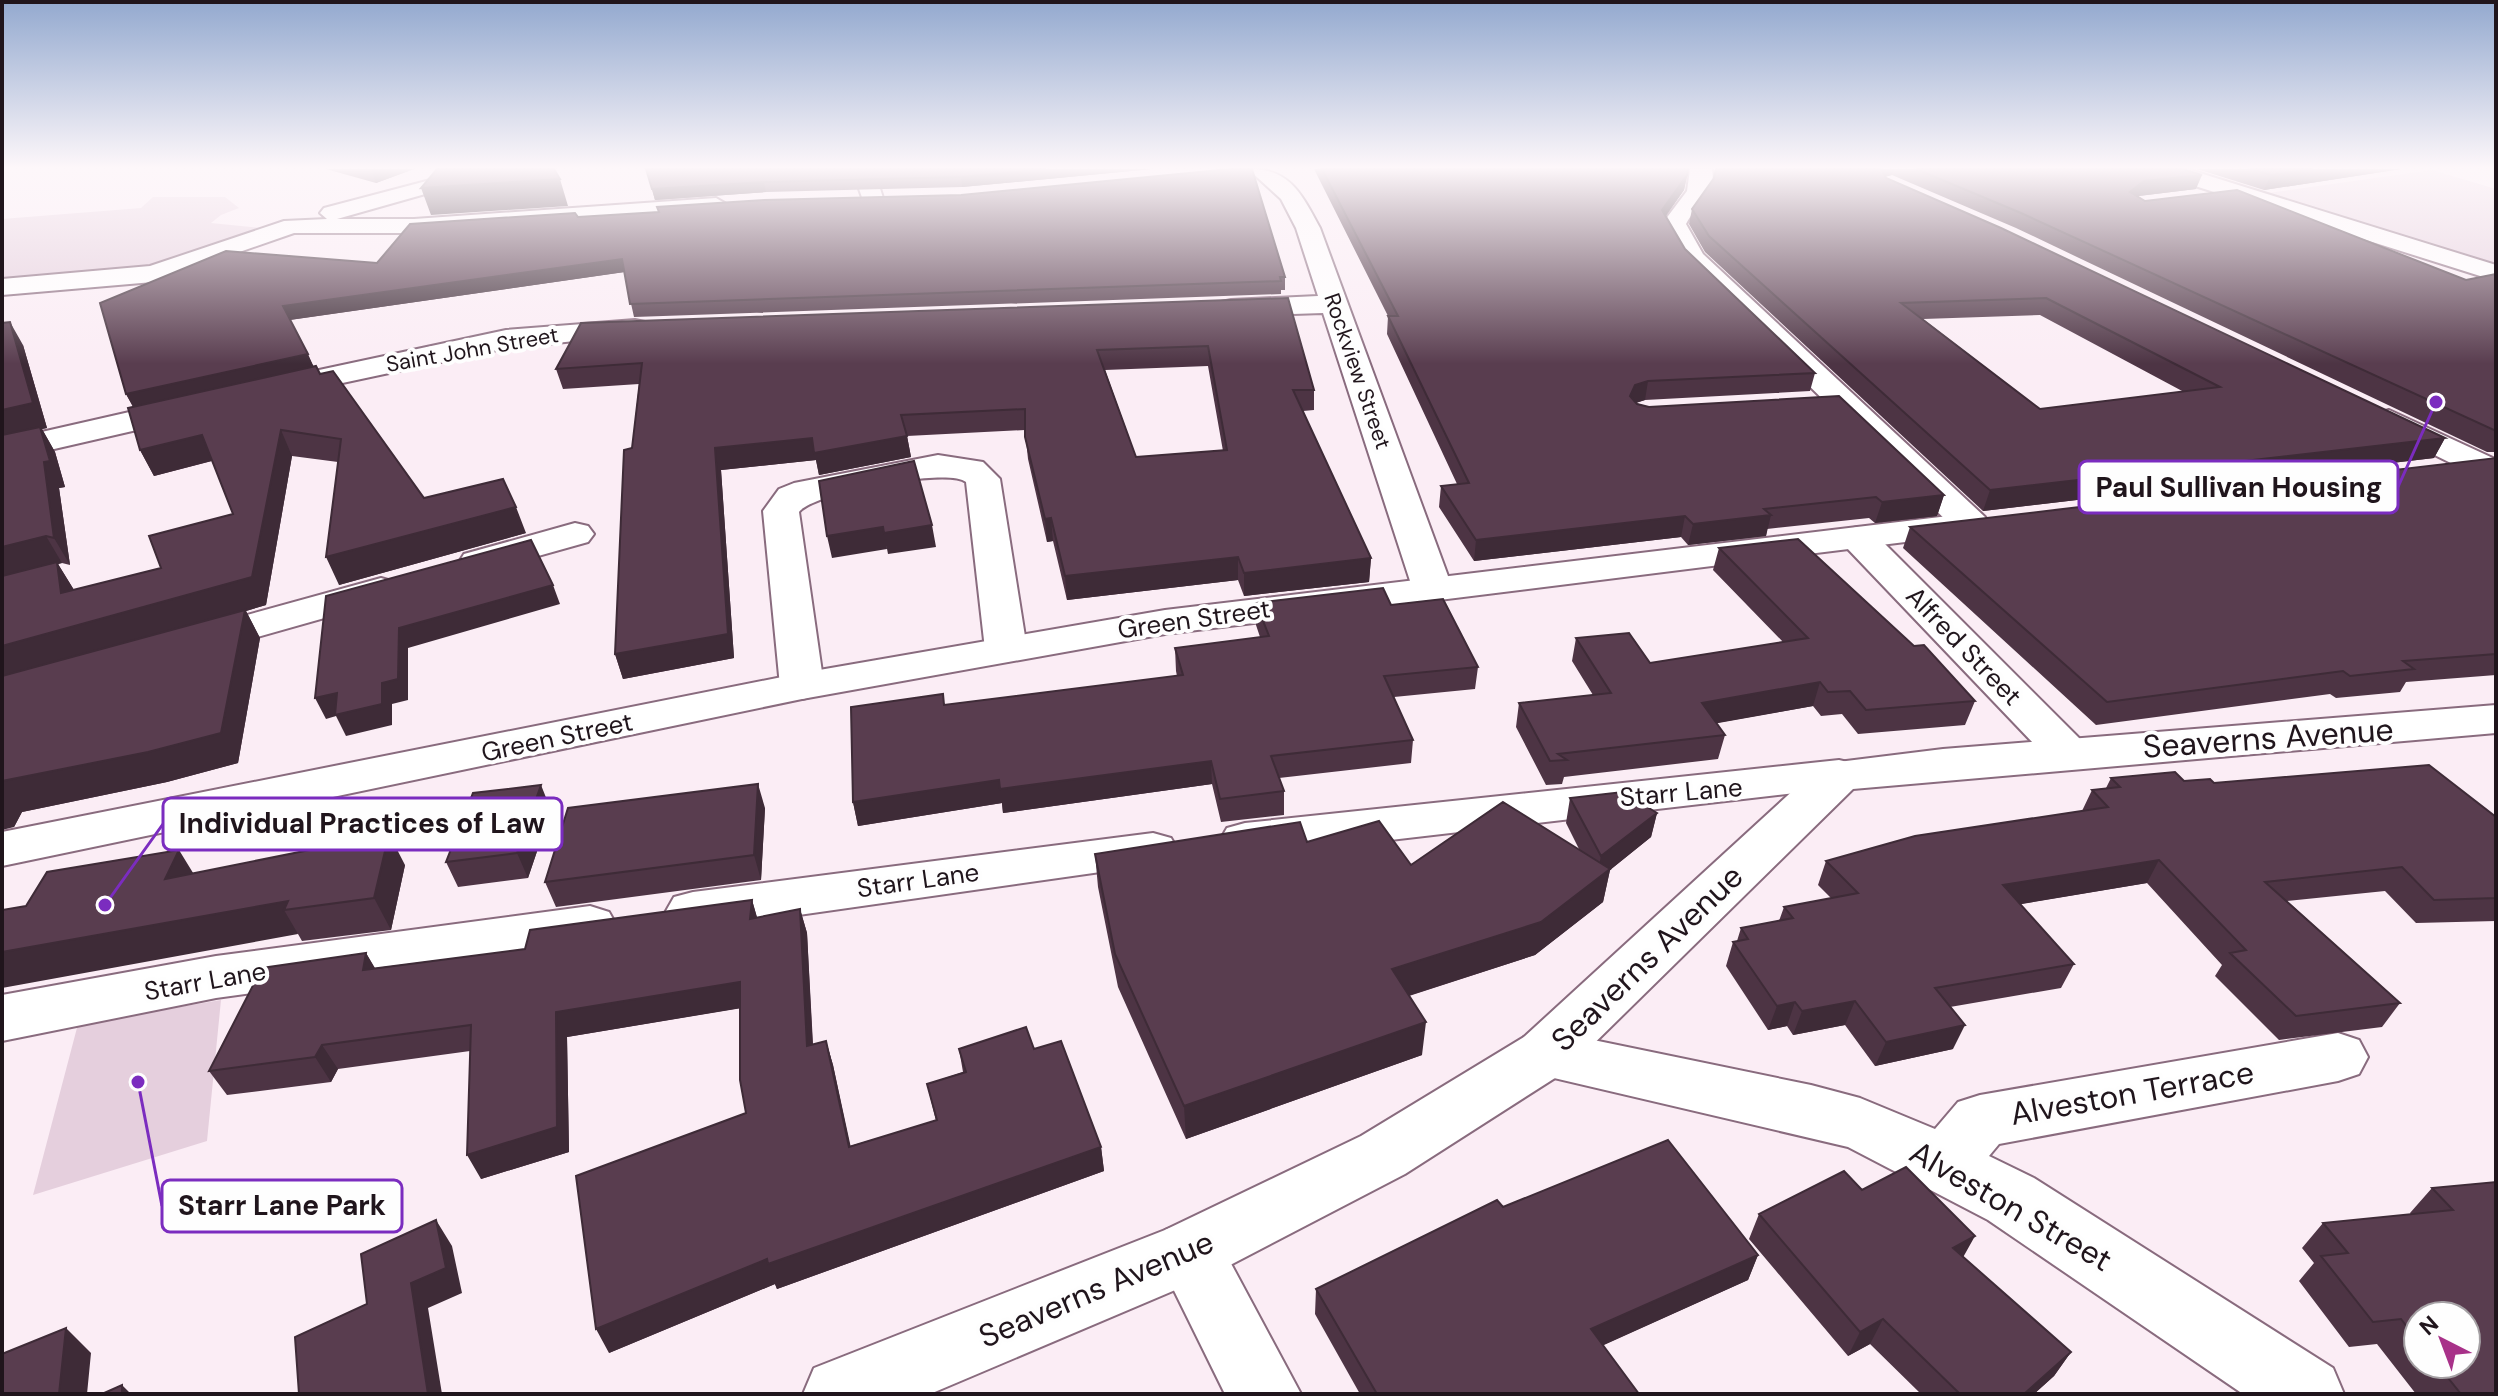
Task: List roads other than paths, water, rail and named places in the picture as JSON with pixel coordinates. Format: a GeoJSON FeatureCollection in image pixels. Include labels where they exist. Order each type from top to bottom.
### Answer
{"type":"FeatureCollection","features":[{"type":"Feature","properties":{"kind":"street"},"geometry":{"type":"LineString","coordinates":[[2,287],[153,274],[268,234]]}},
{"type":"Feature","properties":{"kind":"street","name":"Rockview Street"},"geometry":{"type":"LineString","coordinates":[[1310,234],[1432,587]]}},
{"type":"Feature","properties":{"kind":"street"},"geometry":{"type":"LineString","coordinates":[[1680,234],[1693,258],[1741,301],[1841,402]]}},
{"type":"Feature","properties":{"kind":"street"},"geometry":{"type":"LineString","coordinates":[[2372,234],[2496,273]]}},
{"type":"Feature","properties":{"kind":"street"},"geometry":{"type":"LineString","coordinates":[[1197,309],[1335,304]]}},
{"type":"Feature","properties":{"kind":"street","name":"Saint John Street"},"geometry":{"type":"LineString","coordinates":[[245,395],[506,339],[553,332],[656,327]]}},
{"type":"Feature","properties":{"kind":"street"},"geometry":{"type":"LineString","coordinates":[[2,451],[216,402]]}},
{"type":"Feature","properties":{"kind":"street"},"geometry":{"type":"LineString","coordinates":[[1797,403],[1841,402]]}},
{"type":"Feature","properties":{"kind":"street","name":"Green Street"},"geometry":{"type":"LineString","coordinates":[[2,849],[802,686],[1006,649],[1214,615],[1432,587],[1987,523],[1841,402]]}},
{"type":"Feature","properties":{"kind":"street"},"geometry":{"type":"LineString","coordinates":[[2357,405],[2489,465]]}},
{"type":"Feature","properties":{"kind":"street"},"geometry":{"type":"LineString","coordinates":[[802,686],[781,511],[786,502],[821,487],[938,465],[971,469],[983,479],[1006,649]]}},
{"type":"Feature","properties":{"kind":"street"},"geometry":{"type":"LineString","coordinates":[[2405,475],[2489,465]]}},
{"type":"Feature","properties":{"kind":"street"},"geometry":{"type":"LineString","coordinates":[[167,650],[575,534]]}},
{"type":"Feature","properties":{"kind":"street","name":"Alfred Street"},"geometry":{"type":"LineString","coordinates":[[1858,538],[2069,754]]}},
{"type":"Feature","properties":{"kind":"street","name":"Seaverns Avenue"},"geometry":{"type":"LineString","coordinates":[[840,1394],[1091,1295],[1189,1252],[1383,1155],[1545,1054],[1839,775],[2496,719]]}},
{"type":"Feature","properties":{"kind":"street","name":"Starr Lane"},"geometry":{"type":"LineString","coordinates":[[2,1018],[216,977],[1036,864],[1550,804],[1839,775]]}},
{"type":"Feature","properties":{"kind":"street","name":"Alveston Street"},"geometry":{"type":"LineString","coordinates":[[1545,1054],[1860,1124],[1945,1163],[2024,1208],[2307,1394]]}},
{"type":"Feature","properties":{"kind":"street","name":"Alveston Terrace"},"geometry":{"type":"LineString","coordinates":[[1945,1163],[1980,1121],[2338,1057]]}},
{"type":"Feature","properties":{"kind":"street"},"geometry":{"type":"LineString","coordinates":[[1189,1252],[1264,1394]]}},
{"type":"Feature","properties":{"kind":"place","name":"Paul Sullivan Housing"},"geometry":{"type":"Point","coordinates":[2436,402]}},
{"type":"Feature","properties":{"kind":"place","name":"Individual Practices of Law"},"geometry":{"type":"Point","coordinates":[105,905]}},
{"type":"Feature","properties":{"kind":"place","name":"Starr Lane Park"},"geometry":{"type":"Point","coordinates":[138,1082]}}]}
